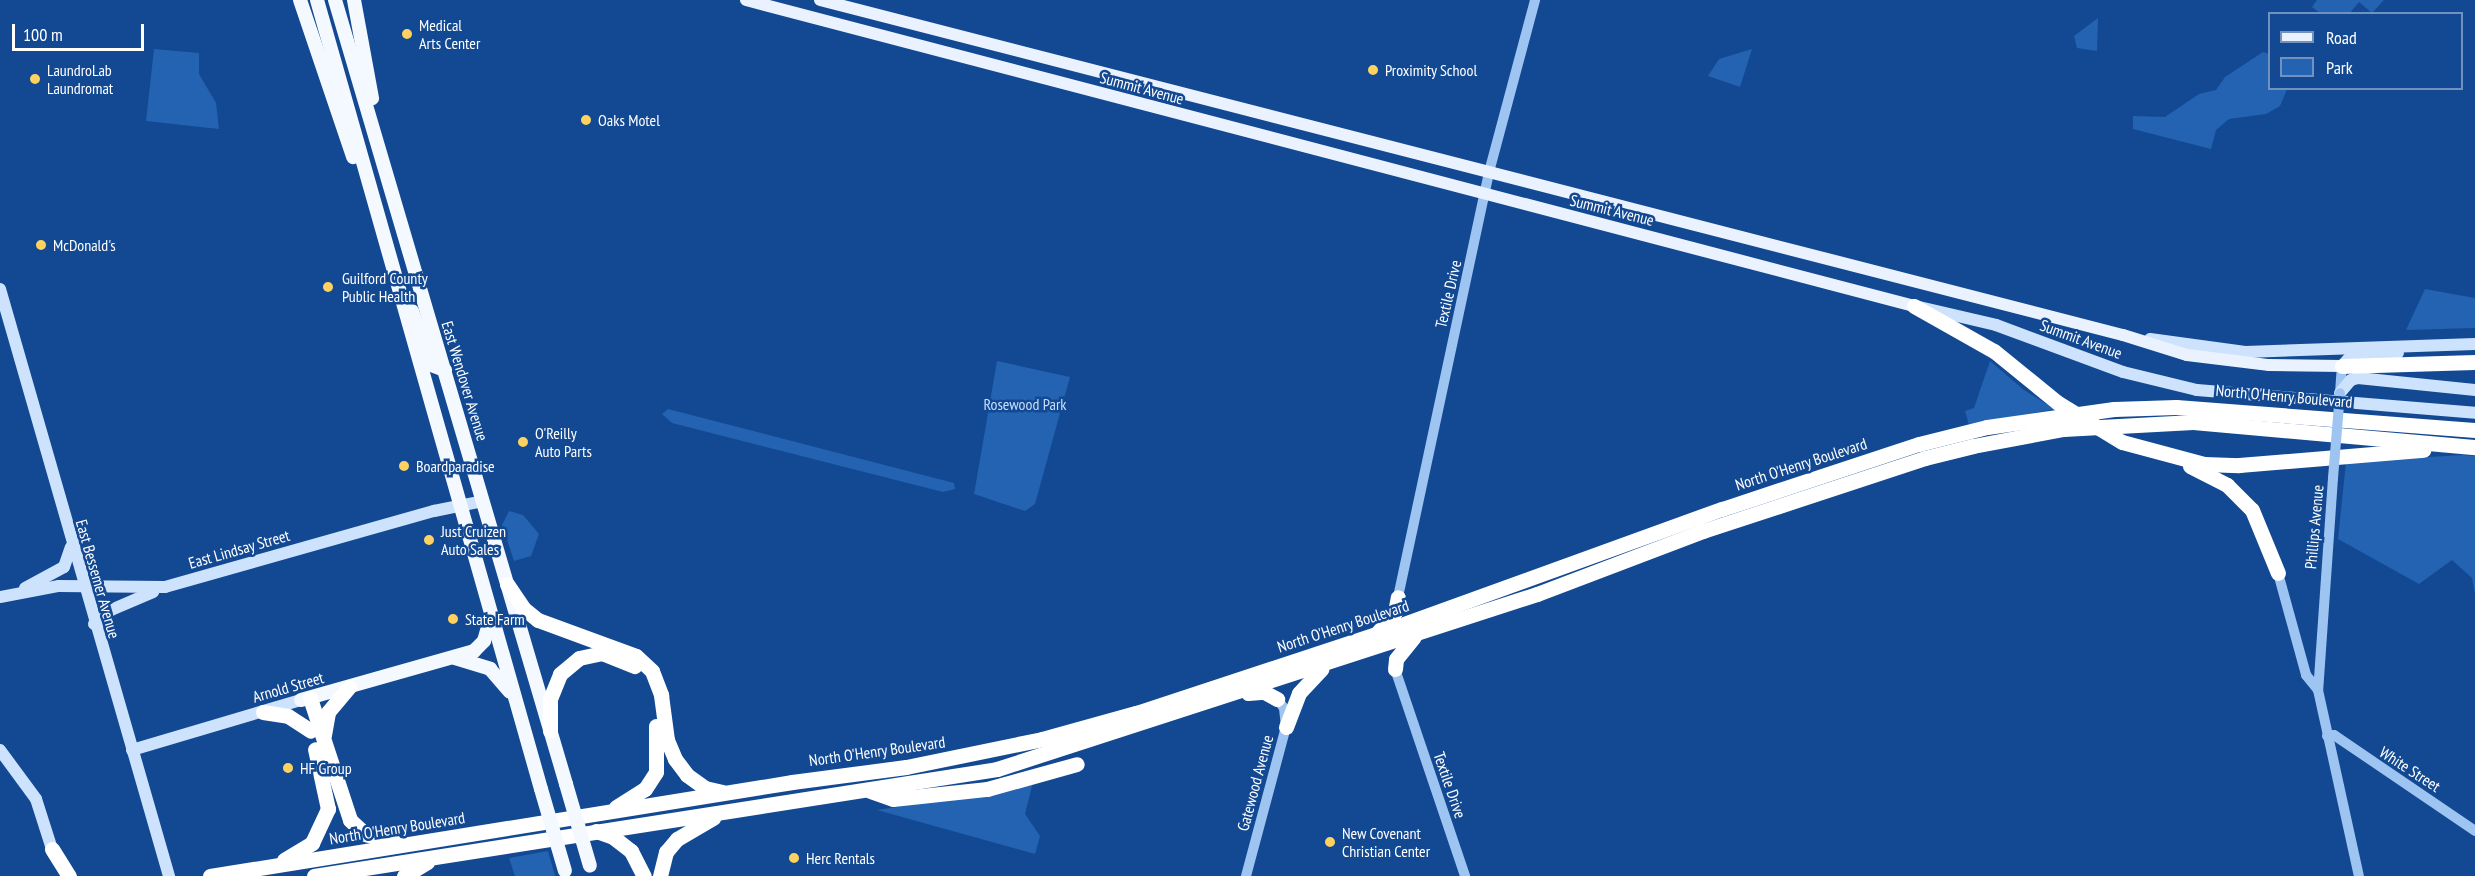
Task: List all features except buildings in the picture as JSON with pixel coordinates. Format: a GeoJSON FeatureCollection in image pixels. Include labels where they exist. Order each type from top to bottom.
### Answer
{"type":"FeatureCollection","features":[{"type":"Feature","properties":{"kind":"highway"},"geometry":{"type":"LineString","coordinates":[[300,0],[397,279],[565,874]]}},
{"type":"Feature","properties":{"kind":"highway"},"geometry":{"type":"LineString","coordinates":[[317,0],[383,235]]}},
{"type":"Feature","properties":{"kind":"highway","name":"East Wendover Avenue"},"geometry":{"type":"LineString","coordinates":[[335,0],[591,871]]}},
{"type":"Feature","properties":{"kind":"highway"},"geometry":{"type":"LineString","coordinates":[[354,0],[390,186]]}},
{"type":"Feature","properties":{"kind":"highway"},"geometry":{"type":"LineString","coordinates":[[397,279],[422,332],[432,365],[445,370]]}},
{"type":"Feature","properties":{"kind":"highway"},"geometry":{"type":"LineString","coordinates":[[1914,306],[1994,351],[2058,403],[2122,442],[2174,458],[2204,464],[2239,465],[2473,447]]}},
{"type":"Feature","properties":{"kind":"highway"},"geometry":{"type":"LineString","coordinates":[[2342,366],[2475,362]]}},
{"type":"Feature","properties":{"kind":"highway","name":"North O'Henry Boulevard"},"geometry":{"type":"LineString","coordinates":[[210,876],[917,765],[1042,739],[1136,713],[1376,634],[1722,509],[1919,444],[1987,427],[2114,409],[2176,407],[2475,430]]}},
{"type":"Feature","properties":{"kind":"highway","name":"North O'Henry Boulevard"},"geometry":{"type":"LineString","coordinates":[[314,876],[596,831],[870,791],[997,769],[1239,693],[1537,594],[1703,531],[1925,458],[2063,429],[2193,422],[2473,447]]}},
{"type":"Feature","properties":{"kind":"highway"},"geometry":{"type":"LineString","coordinates":[[2174,458],[2227,486],[2242,498],[2259,521],[2278,573]]}},
{"type":"Feature","properties":{"kind":"highway"},"geometry":{"type":"LineString","coordinates":[[507,584],[523,608],[537,620],[636,656],[652,671],[661,695],[667,740],[675,759],[687,776],[705,788],[729,793]]}},
{"type":"Feature","properties":{"kind":"highway"},"geometry":{"type":"LineString","coordinates":[[1398,597],[1414,613],[1431,615]]}},
{"type":"Feature","properties":{"kind":"highway"},"geometry":{"type":"LineString","coordinates":[[1376,634],[1395,612],[1398,597]]}},
{"type":"Feature","properties":{"kind":"highway","name":"Arnold Street"},"geometry":{"type":"LineString","coordinates":[[305,699],[474,651],[484,641],[492,611]]}},
{"type":"Feature","properties":{"kind":"highway"},"geometry":{"type":"LineString","coordinates":[[1361,652],[1379,656],[1395,669],[1402,648],[1419,633]]}},
{"type":"Feature","properties":{"kind":"highway"},"geometry":{"type":"LineString","coordinates":[[550,731],[553,691],[560,674],[579,658],[602,653],[638,668],[654,707],[659,753],[657,772],[645,789],[604,813]]}},
{"type":"Feature","properties":{"kind":"highway"},"geometry":{"type":"LineString","coordinates":[[453,658],[490,669],[514,698]]}},
{"type":"Feature","properties":{"kind":"highway"},"geometry":{"type":"LineString","coordinates":[[1286,727],[1304,684],[1333,661]]}},
{"type":"Feature","properties":{"kind":"highway"},"geometry":{"type":"LineString","coordinates":[[323,741],[328,712],[349,687]]}},
{"type":"Feature","properties":{"kind":"highway"},"geometry":{"type":"LineString","coordinates":[[1239,693],[1264,692],[1277,699]]}},
{"type":"Feature","properties":{"kind":"highway"},"geometry":{"type":"LineString","coordinates":[[274,866],[312,843],[328,809],[305,699]]}},
{"type":"Feature","properties":{"kind":"highway"},"geometry":{"type":"LineString","coordinates":[[305,699],[323,741],[350,820],[382,842],[415,843]]}},
{"type":"Feature","properties":{"kind":"highway"},"geometry":{"type":"LineString","coordinates":[[263,712],[288,716],[311,731]]}},
{"type":"Feature","properties":{"kind":"highway"},"geometry":{"type":"LineString","coordinates":[[870,791],[893,799],[987,789],[1077,765]]}},
{"type":"Feature","properties":{"kind":"highway"},"geometry":{"type":"LineString","coordinates":[[660,876],[666,852],[677,839],[727,811]]}},
{"type":"Feature","properties":{"kind":"highway"},"geometry":{"type":"LineString","coordinates":[[596,831],[613,837],[631,851],[644,876]]}},
{"type":"Feature","properties":{"kind":"highway"},"geometry":{"type":"LineString","coordinates":[[52,849],[57,876]]}},
{"type":"Feature","properties":{"kind":"highway"},"geometry":{"type":"LineString","coordinates":[[52,849],[69,876]]}},
{"type":"Feature","properties":{"kind":"highway"},"geometry":{"type":"LineString","coordinates":[[404,876],[424,863],[452,854]]}},
{"type":"Feature","properties":{"kind":"main road","name":"Summit Avenue"},"geometry":{"type":"LineString","coordinates":[[746,0],[1914,306],[1996,325],[2123,372],[2197,390],[2475,413]]}},
{"type":"Feature","properties":{"kind":"main road","name":"Summit Avenue"},"geometry":{"type":"LineString","coordinates":[[820,0],[2220,361],[2342,366]]}},
{"type":"Feature","properties":{"kind":"main road"},"geometry":{"type":"LineString","coordinates":[[1893,300],[1899,278]]}},
{"type":"Feature","properties":{"kind":"main road","name":"East Bessemer Avenue"},"geometry":{"type":"LineString","coordinates":[[0,289],[71,546],[169,876]]}},
{"type":"Feature","properties":{"kind":"main road","name":"Summit Avenue"},"geometry":{"type":"LineString","coordinates":[[2123,335],[2245,352],[2475,344]]}},
{"type":"Feature","properties":{"kind":"main road"},"geometry":{"type":"LineString","coordinates":[[2342,366],[2352,355],[2441,350],[2461,344]]}},
{"type":"Feature","properties":{"kind":"main road"},"geometry":{"type":"LineString","coordinates":[[2340,393],[2351,380],[2358,378],[2475,390]]}},
{"type":"Feature","properties":{"kind":"main road","name":"East Lindsay Street"},"geometry":{"type":"LineString","coordinates":[[0,597],[19,591],[83,586],[126,590],[165,587],[462,504],[483,501]]}},
{"type":"Feature","properties":{"kind":"main road"},"geometry":{"type":"LineString","coordinates":[[19,591],[64,567],[71,546]]}},
{"type":"Feature","properties":{"kind":"main road"},"geometry":{"type":"LineString","coordinates":[[94,624],[111,610],[165,587]]}},
{"type":"Feature","properties":{"kind":"main road","name":"Arnold Street"},"geometry":{"type":"LineString","coordinates":[[132,750],[305,699]]}},
{"type":"Feature","properties":{"kind":"main road"},"geometry":{"type":"LineString","coordinates":[[0,750],[36,799],[52,849]]}},
{"type":"Feature","properties":{"kind":"street","name":"Textile Drive"},"geometry":{"type":"LineString","coordinates":[[1398,597],[1489,172],[1535,0]]}},
{"type":"Feature","properties":{"kind":"street","name":"Phillips Avenue"},"geometry":{"type":"LineString","coordinates":[[2342,366],[2318,690],[2359,876]]}},
{"type":"Feature","properties":{"kind":"street","name":"Phillips Avenue"},"geometry":{"type":"LineString","coordinates":[[2278,573],[2306,675],[2318,690]]}},
{"type":"Feature","properties":{"kind":"street","name":"Textile Drive"},"geometry":{"type":"LineString","coordinates":[[1395,669],[1465,876]]}},
{"type":"Feature","properties":{"kind":"street","name":"Gatewood Avenue"},"geometry":{"type":"LineString","coordinates":[[1246,876],[1286,727],[1284,708],[1277,699]]}},
{"type":"Feature","properties":{"kind":"street","name":"White Street"},"geometry":{"type":"LineString","coordinates":[[2327,736],[2334,735],[2475,831]]}},
{"type":"Feature","properties":{"kind":"green space"},"geometry":{"type":"Polygon","coordinates":[[[2317,0],[2384,0],[2373,12],[2359,2],[2351,12],[2319,12],[2312,7],[2317,0]]]}},
{"type":"Feature","properties":{"kind":"green space"},"geometry":{"type":"Polygon","coordinates":[[[2098,18],[2097,51],[2077,48],[2074,36],[2098,18]]]}},
{"type":"Feature","properties":{"kind":"green space"},"geometry":{"type":"Polygon","coordinates":[[[154,49],[199,53],[199,74],[216,103],[219,129],[146,121],[154,49]]]}},
{"type":"Feature","properties":{"kind":"green space"},"geometry":{"type":"Polygon","coordinates":[[[1752,49],[1740,87],[1708,76],[1719,59],[1752,49]]]}},
{"type":"Feature","properties":{"kind":"green space"},"geometry":{"type":"Polygon","coordinates":[[[2263,52],[2268,54],[2268,90],[2287,90],[2280,106],[2266,114],[2229,119],[2216,130],[2211,149],[2133,129],[2133,116],[2165,117],[2199,94],[2216,90],[2225,77],[2263,52]]]}},
{"type":"Feature","properties":{"kind":"green space"},"geometry":{"type":"Polygon","coordinates":[[[2425,289],[2475,298],[2475,328],[2406,330],[2425,289]]]}},
{"type":"Feature","properties":{"kind":"green space","name":"Rosewood Park"},"geometry":{"type":"Polygon","coordinates":[[[997,361],[1070,377],[1035,504],[1025,511],[974,494],[997,361]]]}},
{"type":"Feature","properties":{"kind":"green space"},"geometry":{"type":"Polygon","coordinates":[[[1990,361],[2024,390],[2055,409],[1969,425],[1965,411],[1974,408],[1990,361]]]}},
{"type":"Feature","properties":{"kind":"green space"},"geometry":{"type":"Polygon","coordinates":[[[668,409],[954,483],[955,489],[943,492],[672,423],[662,414],[668,409]]]}},
{"type":"Feature","properties":{"kind":"green space"},"geometry":{"type":"Polygon","coordinates":[[[2475,456],[2475,594],[2472,578],[2452,560],[2419,584],[2338,539],[2346,462],[2475,456]]]}},
{"type":"Feature","properties":{"kind":"green space"},"geometry":{"type":"Polygon","coordinates":[[[509,511],[523,515],[539,534],[531,556],[514,561],[502,525],[509,511]]]}},
{"type":"Feature","properties":{"kind":"green space"},"geometry":{"type":"Polygon","coordinates":[[[1033,782],[1025,814],[1040,836],[1035,854],[877,810],[999,792],[1033,782]]]}},
{"type":"Feature","properties":{"kind":"green space"},"geometry":{"type":"Polygon","coordinates":[[[548,851],[555,876],[515,876],[509,858],[548,851]]]}},
{"type":"Feature","properties":{"kind":"place","name":"Medical Arts Center"},"geometry":{"type":"Point","coordinates":[407,34]}},
{"type":"Feature","properties":{"kind":"place","name":"Proximity School"},"geometry":{"type":"Point","coordinates":[1373,70]}},
{"type":"Feature","properties":{"kind":"place","name":"LaundroLab Laundromat"},"geometry":{"type":"Point","coordinates":[35,79]}},
{"type":"Feature","properties":{"kind":"place","name":"Oaks Motel"},"geometry":{"type":"Point","coordinates":[586,120]}},
{"type":"Feature","properties":{"kind":"place","name":"McDonald's"},"geometry":{"type":"Point","coordinates":[41,245]}},
{"type":"Feature","properties":{"kind":"place","name":"Guilford County Public Health"},"geometry":{"type":"Point","coordinates":[328,287]}},
{"type":"Feature","properties":{"kind":"place","name":"O'Reilly Auto Parts"},"geometry":{"type":"Point","coordinates":[523,442]}},
{"type":"Feature","properties":{"kind":"place","name":"Boardparadise"},"geometry":{"type":"Point","coordinates":[404,466]}},
{"type":"Feature","properties":{"kind":"place","name":"Just Cruizen Auto Sales"},"geometry":{"type":"Point","coordinates":[429,540]}},
{"type":"Feature","properties":{"kind":"place","name":"State Farm"},"geometry":{"type":"Point","coordinates":[453,619]}},
{"type":"Feature","properties":{"kind":"place","name":"HF Group"},"geometry":{"type":"Point","coordinates":[288,768]}},
{"type":"Feature","properties":{"kind":"place","name":"New Covenant Christian Center"},"geometry":{"type":"Point","coordinates":[1330,842]}},
{"type":"Feature","properties":{"kind":"place","name":"Herc Rentals"},"geometry":{"type":"Point","coordinates":[794,858]}}]}
